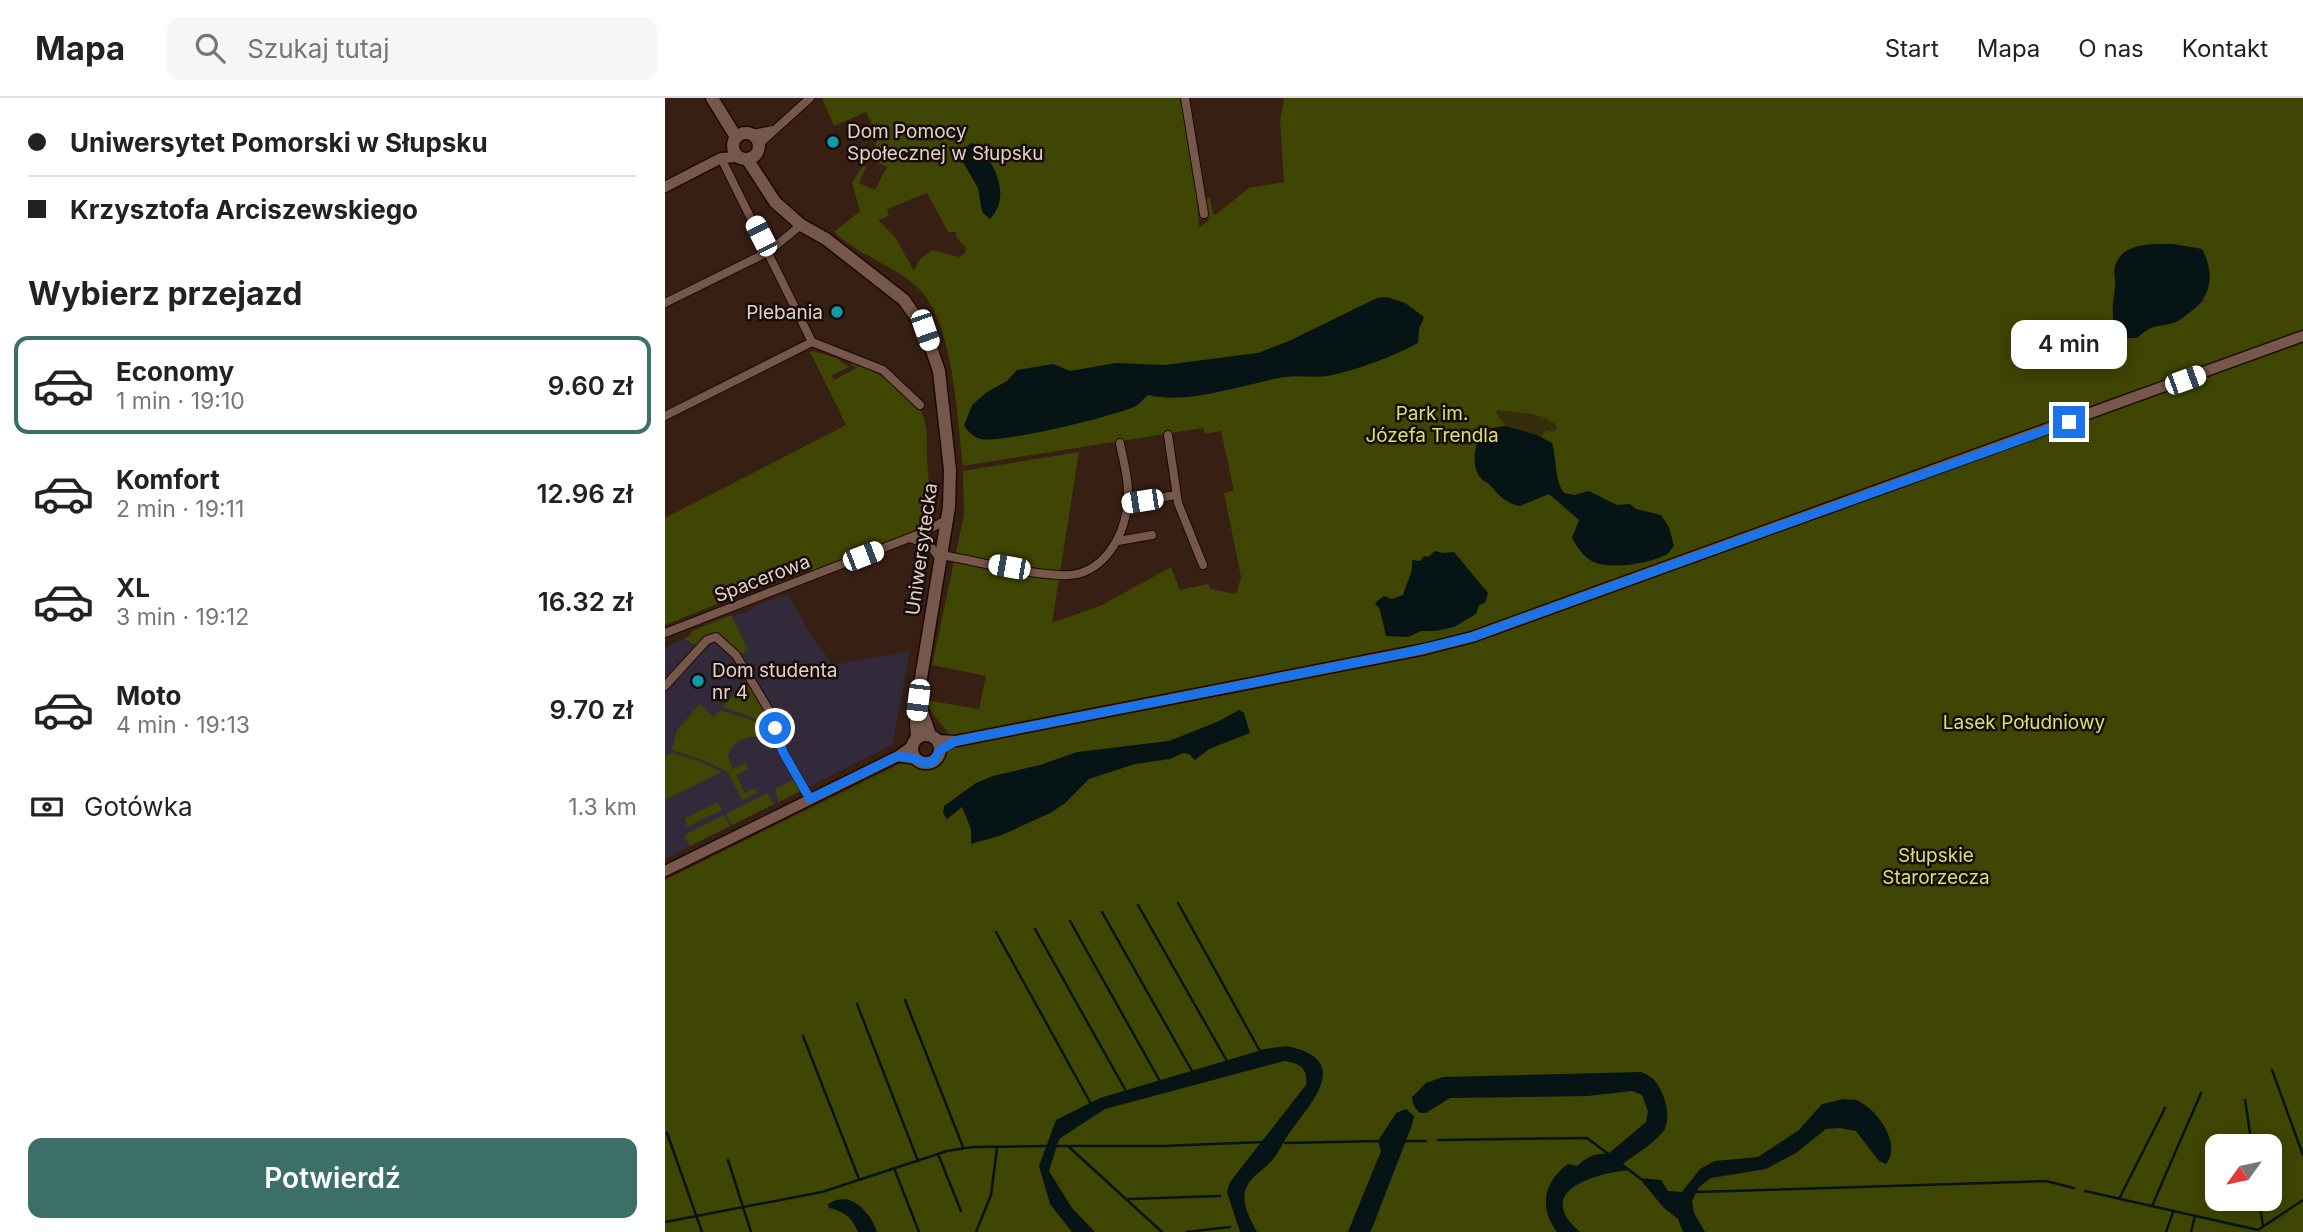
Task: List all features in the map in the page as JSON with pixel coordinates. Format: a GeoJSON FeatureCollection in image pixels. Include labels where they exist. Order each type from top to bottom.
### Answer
{"type":"FeatureCollection","features":[{"type":"Feature","properties":{"kind":"main road"},"geometry":{"type":"LineString","coordinates":[[712,98],[780,196],[818,234]]}},
{"type":"Feature","properties":{"kind":"main road"},"geometry":{"type":"LineString","coordinates":[[746,145],[775,202],[801,225],[818,234]]}},
{"type":"Feature","properties":{"kind":"main road","name":"Uniwersytecka"},"geometry":{"type":"LineString","coordinates":[[818,234],[896,292],[915,313],[925,330],[939,371],[950,470],[948,519],[916,721],[925,745]]}},
{"type":"Feature","properties":{"kind":"street"},"geometry":{"type":"LineString","coordinates":[[665,187],[773,130],[810,98]]}},
{"type":"Feature","properties":{"kind":"street"},"geometry":{"type":"LineString","coordinates":[[1185,98],[1204,214]]}},
{"type":"Feature","properties":{"kind":"street"},"geometry":{"type":"LineString","coordinates":[[722,158],[812,342],[875,366],[897,382],[920,405]]}},
{"type":"Feature","properties":{"kind":"street"},"geometry":{"type":"LineString","coordinates":[[665,303],[768,251],[801,225]]}},
{"type":"Feature","properties":{"kind":"street"},"geometry":{"type":"LineString","coordinates":[[665,871],[925,745],[1413,652],[1472,637],[2303,336]]}},
{"type":"Feature","properties":{"kind":"street"},"geometry":{"type":"LineString","coordinates":[[665,416],[812,342]]}},
{"type":"Feature","properties":{"kind":"street"},"geometry":{"type":"LineString","coordinates":[[1168,435],[1179,509],[1203,565]]}},
{"type":"Feature","properties":{"kind":"street"},"geometry":{"type":"LineString","coordinates":[[909,538],[929,544],[942,558],[1060,576],[1091,569],[1105,558],[1118,541],[1128,503],[1128,485],[1120,443]]}},
{"type":"Feature","properties":{"kind":"street"},"geometry":{"type":"LineString","coordinates":[[1128,503],[1177,495]]}},
{"type":"Feature","properties":{"kind":"street","name":"Spacerowa"},"geometry":{"type":"LineString","coordinates":[[665,633],[909,538],[948,519]]}},
{"type":"Feature","properties":{"kind":"street"},"geometry":{"type":"LineString","coordinates":[[1118,541],[1152,536]]}},
{"type":"Feature","properties":{"kind":"street"},"geometry":{"type":"LineString","coordinates":[[665,685],[707,640],[713,637],[719,639],[736,655],[771,712],[783,752],[810,799]]}},
{"type":"Feature","properties":{"kind":"shaded area"},"geometry":{"type":"Polygon","coordinates":[[[973,143],[988,159],[998,179],[1000,200],[990,219],[982,212],[978,188],[963,162],[968,145],[973,143]]]}},
{"type":"Feature","properties":{"kind":"shaded area"},"geometry":{"type":"Polygon","coordinates":[[[2173,244],[2202,249],[2210,276],[2203,299],[2176,322],[2153,327],[2137,338],[2114,338],[2114,271],[2119,258],[2131,248],[2173,244]]]}},
{"type":"Feature","properties":{"kind":"shaded area"},"geometry":{"type":"Polygon","coordinates":[[[1387,297],[1405,303],[1424,317],[1419,329],[1418,343],[1351,370],[1328,376],[1285,377],[1199,396],[1148,395],[1136,406],[1124,410],[1058,428],[1010,437],[981,439],[973,436],[964,426],[972,405],[987,392],[1007,381],[1017,370],[1053,364],[1070,371],[1116,363],[1164,365],[1258,353],[1289,341],[1377,298],[1387,297]]]}},
{"type":"Feature","properties":{"kind":"shaded area"},"geometry":{"type":"Polygon","coordinates":[[[1506,426],[1537,435],[1552,443],[1557,476],[1564,493],[1574,495],[1589,491],[1617,505],[1630,504],[1636,509],[1661,515],[1669,527],[1674,546],[1660,558],[1640,563],[1617,566],[1597,563],[1579,550],[1572,538],[1579,520],[1549,494],[1520,506],[1506,501],[1480,477],[1475,459],[1476,446],[1485,429],[1506,426]]]}},
{"type":"Feature","properties":{"kind":"shaded area"},"geometry":{"type":"Polygon","coordinates":[[[1435,551],[1454,552],[1488,593],[1485,603],[1479,605],[1476,614],[1454,627],[1421,631],[1408,637],[1386,636],[1380,610],[1375,603],[1384,596],[1392,599],[1403,595],[1411,573],[1412,560],[1420,561],[1435,551]]]}},
{"type":"Feature","properties":{"kind":"shaded area"},"geometry":{"type":"Polygon","coordinates":[[[788,594],[808,630],[833,665],[910,651],[892,745],[665,859],[665,647],[689,637],[692,631],[788,594]]]}},
{"type":"Feature","properties":{"kind":"shaded area"},"geometry":{"type":"Polygon","coordinates":[[[1239,710],[1244,713],[1250,733],[1209,749],[1195,760],[1189,754],[1183,753],[1170,759],[1135,764],[1089,779],[1052,812],[1002,835],[971,844],[971,829],[962,807],[947,819],[943,813],[944,806],[976,783],[993,776],[1040,765],[1077,752],[1169,741],[1239,710]]]}},
{"type":"Feature","properties":{"kind":"shaded area"},"geometry":{"type":"Polygon","coordinates":[[[1286,1046],[1306,1052],[1318,1060],[1323,1070],[1322,1082],[1309,1107],[1275,1156],[1247,1186],[1244,1197],[1246,1208],[1257,1232],[1240,1232],[1227,1192],[1230,1182],[1306,1085],[1306,1074],[1302,1067],[1290,1062],[1284,1061],[1105,1109],[1059,1139],[1049,1171],[1072,1208],[1095,1232],[1072,1232],[1050,1204],[1039,1166],[1056,1120],[1100,1098],[1265,1049],[1286,1046]]]}},
{"type":"Feature","properties":{"kind":"shaded area"},"geometry":{"type":"Polygon","coordinates":[[[1641,1072],[1654,1080],[1662,1092],[1667,1114],[1665,1128],[1653,1142],[1623,1164],[1630,1170],[1586,1180],[1565,1195],[1563,1205],[1567,1218],[1580,1232],[1557,1232],[1551,1223],[1546,1205],[1549,1187],[1568,1164],[1577,1166],[1591,1156],[1608,1154],[1646,1122],[1648,1111],[1642,1095],[1632,1091],[1587,1096],[1450,1098],[1426,1113],[1420,1113],[1412,1099],[1426,1083],[1443,1077],[1641,1072]]]}},
{"type":"Feature","properties":{"kind":"shaded area"},"geometry":{"type":"Polygon","coordinates":[[[1844,1099],[1864,1104],[1879,1118],[1891,1147],[1886,1164],[1879,1161],[1856,1131],[1826,1129],[1796,1153],[1766,1169],[1711,1178],[1699,1187],[1692,1201],[1694,1213],[1705,1232],[1683,1232],[1678,1219],[1664,1208],[1639,1178],[1661,1180],[1668,1191],[1682,1192],[1700,1169],[1715,1161],[1758,1157],[1799,1130],[1822,1104],[1844,1099]]]}},
{"type":"Feature","properties":{"kind":"shaded area"},"geometry":{"type":"Polygon","coordinates":[[[1406,1109],[1414,1116],[1412,1125],[1373,1226],[1370,1232],[1348,1232],[1381,1151],[1378,1141],[1396,1113],[1406,1109]]]}},
{"type":"Feature","properties":{"kind":"shaded area"},"geometry":{"type":"Polygon","coordinates":[[[846,1199],[865,1211],[877,1232],[858,1232],[847,1216],[829,1208],[828,1204],[846,1199]]]}},
{"type":"Feature","properties":{"kind":"green space","name":"Słupskie Starorzecza"},"geometry":{"type":"Polygon","coordinates":[[[822,98],[1181,98],[1199,228],[1209,220],[1205,201],[1207,198],[1210,197],[1215,215],[1249,188],[1284,182],[1280,121],[1284,98],[2303,98],[2303,1232],[665,1232],[665,880],[897,765],[954,749],[949,735],[926,700],[979,709],[986,676],[932,665],[964,515],[963,471],[1079,452],[1052,623],[1102,605],[1171,567],[1180,590],[1208,584],[1211,589],[1236,594],[1241,577],[1224,493],[1234,491],[1221,431],[1205,434],[1203,428],[963,466],[952,373],[940,326],[931,306],[910,281],[854,248],[834,232],[860,211],[852,183],[864,164],[866,167],[859,183],[875,190],[887,167],[868,158],[882,132],[871,123],[866,112],[834,126],[822,98]],[[927,193],[887,209],[889,216],[878,220],[895,237],[914,271],[920,259],[932,250],[959,257],[965,253],[966,248],[956,237],[956,232],[948,232],[927,193]],[[2115,265],[2112,310],[2140,321],[2160,325],[2170,323],[2180,319],[2205,300],[2115,265]]]}},
{"type":"Feature","properties":{"kind":"green space"},"geometry":{"type":"Polygon","coordinates":[[[810,352],[836,358],[849,367],[832,375],[834,380],[858,367],[852,366],[850,361],[892,382],[918,407],[927,432],[931,525],[812,572],[809,567],[665,625],[665,518],[846,425],[810,352]]]}},
{"type":"Feature","properties":{"kind":"green space"},"geometry":{"type":"Polygon","coordinates":[[[731,615],[748,650],[740,655],[719,636],[696,645],[684,639],[692,631],[731,615]]]}},
{"type":"Feature","properties":{"kind":"green space"},"geometry":{"type":"Polygon","coordinates":[[[748,679],[769,714],[773,733],[765,722],[722,707],[748,679]]]}},
{"type":"Feature","properties":{"kind":"green space"},"geometry":{"type":"Polygon","coordinates":[[[700,704],[713,717],[720,710],[764,724],[773,741],[773,749],[770,750],[762,739],[752,737],[737,743],[728,756],[733,769],[745,763],[748,769],[736,775],[745,793],[756,788],[757,793],[742,800],[728,772],[672,750],[677,730],[700,704]]]}},
{"type":"Feature","properties":{"kind":"green space"},"geometry":{"type":"Polygon","coordinates":[[[672,753],[699,761],[722,772],[665,800],[665,757],[672,753]]]}},
{"type":"Feature","properties":{"kind":"green space"},"geometry":{"type":"Polygon","coordinates":[[[795,779],[803,790],[779,802],[775,789],[795,779]]]}},
{"type":"Feature","properties":{"kind":"green space"},"geometry":{"type":"Polygon","coordinates":[[[767,793],[774,804],[732,825],[726,814],[767,793]]]}},
{"type":"Feature","properties":{"kind":"green space"},"geometry":{"type":"Polygon","coordinates":[[[717,803],[722,809],[720,811],[687,827],[685,818],[717,803]]]}},
{"type":"Feature","properties":{"kind":"green space"},"geometry":{"type":"Polygon","coordinates":[[[724,815],[730,826],[690,846],[685,838],[686,834],[724,815]]]}},
{"type":"Feature","properties":{"kind":"sand"},"geometry":{"type":"Polygon","coordinates":[[[1497,410],[1546,418],[1556,425],[1557,429],[1552,432],[1546,430],[1541,437],[1506,426],[1496,413],[1497,410]]]}},
{"type":"Feature","properties":{"kind":"waterway"},"geometry":{"type":"LineString","coordinates":[[1178,903],[1261,1053]]}},
{"type":"Feature","properties":{"kind":"waterway"},"geometry":{"type":"LineString","coordinates":[[1138,905],[1228,1063]]}},
{"type":"Feature","properties":{"kind":"waterway"},"geometry":{"type":"LineString","coordinates":[[1102,912],[1192,1071]]}},
{"type":"Feature","properties":{"kind":"waterway"},"geometry":{"type":"LineString","coordinates":[[1070,921],[1161,1083]]}},
{"type":"Feature","properties":{"kind":"waterway"},"geometry":{"type":"LineString","coordinates":[[1035,929],[1126,1091]]}},
{"type":"Feature","properties":{"kind":"waterway"},"geometry":{"type":"LineString","coordinates":[[996,932],[1091,1104]]}},
{"type":"Feature","properties":{"kind":"waterway"},"geometry":{"type":"LineString","coordinates":[[905,1000],[963,1147]]}},
{"type":"Feature","properties":{"kind":"waterway"},"geometry":{"type":"LineString","coordinates":[[857,1004],[918,1161]]}},
{"type":"Feature","properties":{"kind":"waterway"},"geometry":{"type":"LineString","coordinates":[[803,1036],[859,1179]]}},
{"type":"Feature","properties":{"kind":"waterway"},"geometry":{"type":"LineString","coordinates":[[2272,1070],[2303,1155]]}},
{"type":"Feature","properties":{"kind":"waterway"},"geometry":{"type":"LineString","coordinates":[[2152,1206],[2201,1093]]}},
{"type":"Feature","properties":{"kind":"waterway"},"geometry":{"type":"LineString","coordinates":[[2245,1100],[2250,1134]]}},
{"type":"Feature","properties":{"kind":"waterway"},"geometry":{"type":"LineString","coordinates":[[2119,1199],[2165,1108]]}},
{"type":"Feature","properties":{"kind":"waterway"},"geometry":{"type":"LineString","coordinates":[[667,1133],[702,1232]]}},
{"type":"Feature","properties":{"kind":"waterway"},"geometry":{"type":"LineString","coordinates":[[1438,1140],[1587,1138],[1611,1156]]}},
{"type":"Feature","properties":{"kind":"waterway"},"geometry":{"type":"LineString","coordinates":[[1285,1143],[1380,1141]]}},
{"type":"Feature","properties":{"kind":"waterway"},"geometry":{"type":"LineString","coordinates":[[1404,1141],[1426,1141]]}},
{"type":"Feature","properties":{"kind":"waterway"},"geometry":{"type":"LineString","coordinates":[[1054,1146],[1264,1142]]}},
{"type":"Feature","properties":{"kind":"waterway"},"geometry":{"type":"LineString","coordinates":[[665,1222],[822,1192],[947,1151],[972,1147],[1047,1146]]}},
{"type":"Feature","properties":{"kind":"waterway"},"geometry":{"type":"LineString","coordinates":[[1069,1147],[1162,1232]]}},
{"type":"Feature","properties":{"kind":"waterway"},"geometry":{"type":"LineString","coordinates":[[976,1232],[991,1195],[997,1148]]}},
{"type":"Feature","properties":{"kind":"waterway"},"geometry":{"type":"LineString","coordinates":[[938,1154],[961,1211]]}},
{"type":"Feature","properties":{"kind":"waterway"},"geometry":{"type":"LineString","coordinates":[[728,1160],[751,1232]]}},
{"type":"Feature","properties":{"kind":"waterway"},"geometry":{"type":"LineString","coordinates":[[1624,1166],[1641,1179]]}},
{"type":"Feature","properties":{"kind":"waterway"},"geometry":{"type":"LineString","coordinates":[[894,1168],[919,1232]]}},
{"type":"Feature","properties":{"kind":"waterway"},"geometry":{"type":"LineString","coordinates":[[1697,1192],[2046,1181],[2074,1188]]}},
{"type":"Feature","properties":{"kind":"waterway"},"geometry":{"type":"LineString","coordinates":[[2085,1191],[2258,1230],[2303,1200]]}},
{"type":"Feature","properties":{"kind":"waterway"},"geometry":{"type":"LineString","coordinates":[[1129,1199],[1220,1196]]}},
{"type":"Feature","properties":{"kind":"waterway"},"geometry":{"type":"LineString","coordinates":[[2261,1211],[2263,1226]]}},
{"type":"Feature","properties":{"kind":"waterway"},"geometry":{"type":"LineString","coordinates":[[2166,1232],[2173,1212]]}},
{"type":"Feature","properties":{"kind":"waterway"},"geometry":{"type":"LineString","coordinates":[[2191,1232],[2195,1216]]}},
{"type":"Feature","properties":{"kind":"waterway"},"geometry":{"type":"LineString","coordinates":[[1187,1232],[1230,1227]]}},
{"type":"Feature","properties":{"kind":"place","name":"Dom Pomocy Społecznej w Słupsku"},"geometry":{"type":"Point","coordinates":[833,142]}},
{"type":"Feature","properties":{"kind":"place","name":"Plebania"},"geometry":{"type":"Point","coordinates":[837,312]}},
{"type":"Feature","properties":{"kind":"place","name":"Dom studenta nr 4"},"geometry":{"type":"Point","coordinates":[698,681]}},
{"type":"Feature","properties":{"kind":"route"},"geometry":{"type":"LineString","coordinates":[[775,728],[783,752],[810,799],[898,756],[924,763],[933,762],[940,750],[956,741],[1445,645],[1472,637],[2069,422]]}},
{"type":"Feature","properties":{"kind":"park label","name":"Park im. Józefa Trendla"},"geometry":{"type":"Point","coordinates":[1432,424]}},
{"type":"Feature","properties":{"kind":"park label","name":"Lasek Południowy"},"geometry":{"type":"Point","coordinates":[2024,722]}}]}
